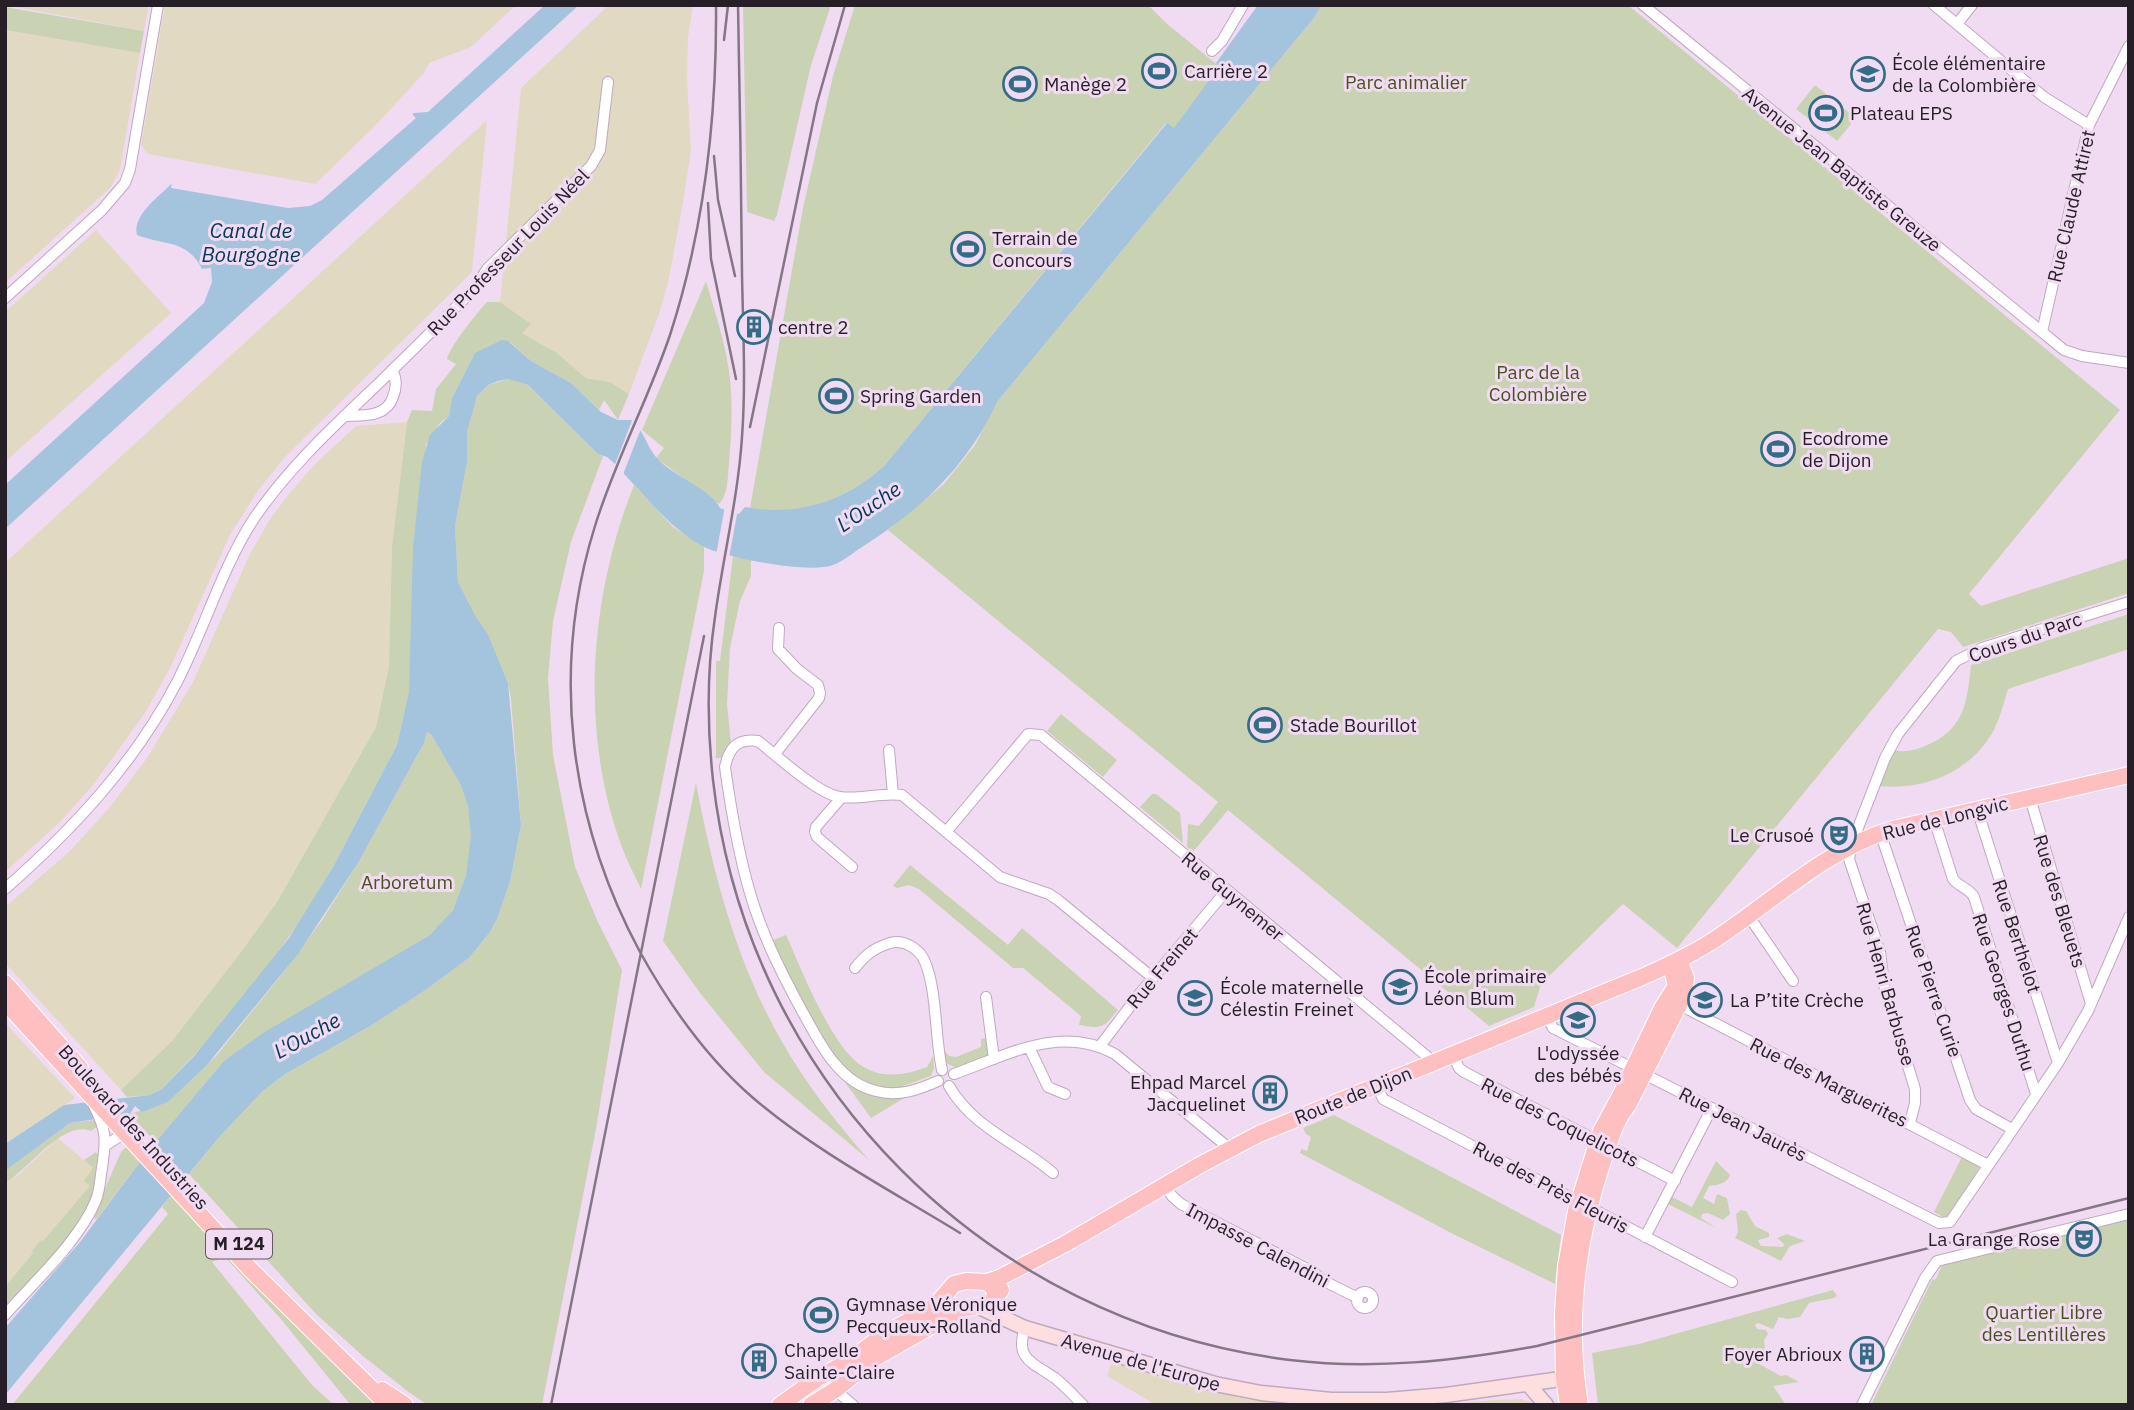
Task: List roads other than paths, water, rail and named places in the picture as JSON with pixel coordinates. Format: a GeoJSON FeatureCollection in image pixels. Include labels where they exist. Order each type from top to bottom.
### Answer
{"type":"FeatureCollection","features":[{"type":"Feature","properties":{"kind":"main road","name":"Rue de Longvic"},"geometry":{"type":"LineString","coordinates":[[1675,962],[1715,939],[1851,846],[1880,832],[2129,775]]}},
{"type":"Feature","properties":{"kind":"main road","name":"Route de Dijon"},"geometry":{"type":"LineString","coordinates":[[979,1307],[988,1305],[992,1291],[1035,1268],[1049,1252],[1230,1149],[1289,1121],[1675,962]]}},
{"type":"Feature","properties":{"kind":"main road"},"geometry":{"type":"LineString","coordinates":[[1568,1405],[1570,1377],[1563,1313],[1565,1276],[1603,1144],[1638,1071],[1661,1008],[1674,1002],[1675,962]]}},
{"type":"Feature","properties":{"kind":"main road","name":"Boulevard des Industries"},"geometry":{"type":"LineString","coordinates":[[5,983],[96,1095]]}},
{"type":"Feature","properties":{"kind":"main road","name":"Boulevard des Industries"},"geometry":{"type":"LineString","coordinates":[[5,1002],[130,1130],[184,1189],[250,1269],[388,1405]]}},
{"type":"Feature","properties":{"kind":"main road"},"geometry":{"type":"LineString","coordinates":[[780,1405],[818,1378],[849,1361],[885,1334],[935,1306],[958,1282],[992,1291],[1007,1320]]}},
{"type":"Feature","properties":{"kind":"main road"},"geometry":{"type":"LineString","coordinates":[[948,1293],[953,1305],[962,1308],[979,1307]]}},
{"type":"Feature","properties":{"kind":"main road","name":"Avenue de l'Europe"},"geometry":{"type":"LineString","coordinates":[[979,1307],[1025,1328],[1215,1384],[1261,1393],[1331,1401],[1387,1400],[1570,1377]]}},
{"type":"Feature","properties":{"kind":"main road"},"geometry":{"type":"LineString","coordinates":[[811,1405],[876,1358],[962,1308]]}},
{"type":"Feature","properties":{"kind":"main road","name":"Boulevard des Industries"},"geometry":{"type":"LineString","coordinates":[[353,1371],[405,1405]]}},
{"type":"Feature","properties":{"kind":"main road"},"geometry":{"type":"LineString","coordinates":[[1570,1377],[1580,1405]]}},
{"type":"Feature","properties":{"kind":"main road"},"geometry":{"type":"LineString","coordinates":[[1529,1384],[1546,1405]]}},
{"type":"Feature","properties":{"kind":"street"},"geometry":{"type":"LineString","coordinates":[[5,298],[102,210],[125,183],[130,169],[158,5]]}},
{"type":"Feature","properties":{"kind":"street"},"geometry":{"type":"LineString","coordinates":[[1212,51],[1222,41],[1243,5]]}},
{"type":"Feature","properties":{"kind":"street","name":"Avenue Jean Baptiste Greuze"},"geometry":{"type":"LineString","coordinates":[[1643,5],[2070,353],[2129,363]]}},
{"type":"Feature","properties":{"kind":"street"},"geometry":{"type":"LineString","coordinates":[[1934,5],[2044,97],[2089,125]]}},
{"type":"Feature","properties":{"kind":"street"},"geometry":{"type":"LineString","coordinates":[[1957,24],[1972,5]]}},
{"type":"Feature","properties":{"kind":"street","name":"Rue Claude Attiret"},"geometry":{"type":"LineString","coordinates":[[2042,332],[2089,125],[2129,46]]}},
{"type":"Feature","properties":{"kind":"street","name":"Rue Professeur Louis Néel"},"geometry":{"type":"LineString","coordinates":[[5,888],[40,858],[99,798],[124,763],[176,685],[244,536],[275,489],[344,416],[477,287],[487,269],[591,166],[600,150],[608,82]]}},
{"type":"Feature","properties":{"kind":"street"},"geometry":{"type":"LineString","coordinates":[[344,416],[382,412],[390,404],[397,379],[393,370]]}},
{"type":"Feature","properties":{"kind":"street","name":"Cours du Parc"},"geometry":{"type":"LineString","coordinates":[[1851,846],[1885,758],[1898,734],[1956,661],[1982,648],[2129,602]]}},
{"type":"Feature","properties":{"kind":"street"},"geometry":{"type":"LineString","coordinates":[[775,754],[819,698],[820,693],[818,685],[797,669],[778,649],[779,628]]}},
{"type":"Feature","properties":{"kind":"street","name":"Rue Guynemer"},"geometry":{"type":"LineString","coordinates":[[946,832],[1028,734],[1041,735],[1435,1063]]}},
{"type":"Feature","properties":{"kind":"street"},"geometry":{"type":"LineString","coordinates":[[938,1081],[915,1091],[876,1091],[843,1073],[818,1041],[783,975],[750,894],[725,767],[728,754],[740,742],[758,741],[822,791],[841,797],[902,795],[1000,877],[1049,894],[1153,978]]}},
{"type":"Feature","properties":{"kind":"street"},"geometry":{"type":"LineString","coordinates":[[889,750],[893,794]]}},
{"type":"Feature","properties":{"kind":"street"},"geometry":{"type":"LineString","coordinates":[[841,797],[814,832],[852,867]]}},
{"type":"Feature","properties":{"kind":"street","name":"Rue des Bleuets"},"geometry":{"type":"LineString","coordinates":[[2030,798],[2091,1004]]}},
{"type":"Feature","properties":{"kind":"street","name":"Rue Berthelot"},"geometry":{"type":"LineString","coordinates":[[1977,809],[2057,1063]]}},
{"type":"Feature","properties":{"kind":"street","name":"Rue Georges Duthu"},"geometry":{"type":"LineString","coordinates":[[1934,819],[1956,884],[1974,897],[2036,1094]]}},
{"type":"Feature","properties":{"kind":"street","name":"Rue Pierre Curie"},"geometry":{"type":"LineString","coordinates":[[1880,832],[1970,1100],[1976,1109],[2012,1129]]}},
{"type":"Feature","properties":{"kind":"street","name":"Rue Henri Barbusse"},"geometry":{"type":"LineString","coordinates":[[1851,846],[1849,859],[1880,952],[1885,991],[1915,1089],[1910,1123]]}},
{"type":"Feature","properties":{"kind":"street","name":"Rue Freinet"},"geometry":{"type":"LineString","coordinates":[[1100,1046],[1226,891]]}},
{"type":"Feature","properties":{"kind":"street"},"geometry":{"type":"LineString","coordinates":[[1748,915],[1793,981]]}},
{"type":"Feature","properties":{"kind":"street"},"geometry":{"type":"LineString","coordinates":[[1988,1165],[2057,1063],[2091,1004],[2129,917]]}},
{"type":"Feature","properties":{"kind":"street"},"geometry":{"type":"LineString","coordinates":[[855,968],[866,954],[891,943],[908,944],[922,955],[928,972],[942,1070]]}},
{"type":"Feature","properties":{"kind":"street"},"geometry":{"type":"LineString","coordinates":[[986,997],[994,1059]]}},
{"type":"Feature","properties":{"kind":"street","name":"Rue des Marguerites"},"geometry":{"type":"LineString","coordinates":[[1674,1002],[1988,1165]]}},
{"type":"Feature","properties":{"kind":"street","name":"Rue Jean Jaurès"},"geometry":{"type":"LineString","coordinates":[[1548,1016],[1553,1028],[1939,1223],[1950,1222],[1988,1165]]}},
{"type":"Feature","properties":{"kind":"street"},"geometry":{"type":"LineString","coordinates":[[954,1074],[1056,1040],[1100,1046],[1115,1055],[1230,1149]]}},
{"type":"Feature","properties":{"kind":"street"},"geometry":{"type":"LineString","coordinates":[[1029,1047],[1048,1087],[1065,1094]]}},
{"type":"Feature","properties":{"kind":"street","name":"Rue des Coquelicots"},"geometry":{"type":"LineString","coordinates":[[1453,1055],[1459,1068],[1465,1072],[1675,1181]]}},
{"type":"Feature","properties":{"kind":"street"},"geometry":{"type":"LineString","coordinates":[[950,1086],[943,1086],[938,1081],[938,1073],[948,1069],[954,1074]]}},
{"type":"Feature","properties":{"kind":"street"},"geometry":{"type":"LineString","coordinates":[[950,1086],[954,1074]]}},
{"type":"Feature","properties":{"kind":"street"},"geometry":{"type":"LineString","coordinates":[[950,1086],[956,1097],[991,1131],[1036,1157],[1053,1173]]}},
{"type":"Feature","properties":{"kind":"street","name":"Rue des Près Fleuris"},"geometry":{"type":"LineString","coordinates":[[1377,1086],[1383,1099],[1732,1282]]}},
{"type":"Feature","properties":{"kind":"street"},"geometry":{"type":"LineString","coordinates":[[5,1315],[74,1237],[97,1197],[106,1145],[96,1095]]}},
{"type":"Feature","properties":{"kind":"street"},"geometry":{"type":"LineString","coordinates":[[1645,1237],[1712,1108]]}},
{"type":"Feature","properties":{"kind":"street"},"geometry":{"type":"LineString","coordinates":[[106,1145],[130,1130]]}},
{"type":"Feature","properties":{"kind":"street","name":"Impasse Calendini"},"geometry":{"type":"LineString","coordinates":[[1165,1185],[1181,1204],[1358,1298]]}},
{"type":"Feature","properties":{"kind":"street"},"geometry":{"type":"LineString","coordinates":[[1862,1405],[1925,1278],[1937,1261],[2129,1214]]}},
{"type":"Feature","properties":{"kind":"street"},"geometry":{"type":"LineString","coordinates":[[1025,1328],[1020,1344],[1024,1355],[1083,1405]]}},
{"type":"Feature","properties":{"kind":"street"},"geometry":{"type":"LineString","coordinates":[[835,1390],[841,1372],[849,1361]]}},
{"type":"Feature","properties":{"kind":"street"},"geometry":{"type":"LineString","coordinates":[[796,1394],[835,1390],[853,1405]]}},
{"type":"Feature","properties":{"kind":"water","name":"Canal de Bourgogne"},"geometry":{"type":"Polygon","coordinates":[[[545,5],[579,5],[5,529],[5,485],[204,303],[212,282],[211,268],[202,269],[196,259],[182,248],[137,235],[142,214],[171,184],[288,204],[309,203],[329,190],[414,113],[428,112],[545,5]]]}},
{"type":"Feature","properties":{"kind":"water","name":"L'Ouche"},"geometry":{"type":"Polygon","coordinates":[[[1258,5],[1322,5],[997,402],[958,465],[906,516],[837,563],[805,568],[787,566],[747,560],[702,546],[670,522],[623,471],[607,457],[598,454],[528,385],[508,379],[498,381],[488,385],[477,396],[467,432],[467,462],[455,526],[458,582],[488,634],[508,683],[521,825],[510,882],[497,919],[469,958],[372,1025],[285,1074],[263,1091],[222,1134],[5,1395],[5,1328],[80,1242],[146,1154],[224,1061],[263,1033],[430,935],[453,910],[466,876],[471,836],[468,806],[461,785],[431,734],[427,732],[424,743],[358,863],[298,954],[207,1065],[168,1102],[142,1112],[135,1106],[130,1114],[70,1123],[5,1171],[5,1144],[64,1105],[150,1095],[162,1089],[195,1055],[289,938],[333,867],[397,745],[409,691],[413,548],[422,462],[430,435],[449,416],[452,398],[475,353],[502,340],[508,341],[531,361],[571,383],[601,412],[618,420],[631,420],[641,431],[657,459],[710,496],[720,508],[739,514],[745,507],[784,510],[802,508],[837,497],[853,489],[884,466],[1167,123],[1174,128],[1219,67],[1216,63],[1258,5]]]}},
{"type":"Feature","properties":{"kind":"railway"},"geometry":{"type":"LineString","coordinates":[[716,5],[711,130],[692,255],[670,335],[603,502],[581,580],[573,635],[571,689],[574,744],[583,797],[597,850],[616,902],[640,952],[676,1011],[704,1048],[735,1082],[776,1117],[853,1169],[960,1233]]}},
{"type":"Feature","properties":{"kind":"railway"},"geometry":{"type":"LineString","coordinates":[[724,40],[728,5]]}},
{"type":"Feature","properties":{"kind":"railway"},"geometry":{"type":"LineString","coordinates":[[738,5],[743,417],[737,482],[710,657],[709,719],[713,780],[735,890],[775,993],[831,1086],[901,1169],[983,1240],[1077,1296],[1180,1337],[1290,1360],[1383,1364],[1445,1360],[1537,1346],[2129,1198]]}},
{"type":"Feature","properties":{"kind":"railway"},"geometry":{"type":"LineString","coordinates":[[750,427],[817,103],[845,5]]}},
{"type":"Feature","properties":{"kind":"railway"},"geometry":{"type":"LineString","coordinates":[[714,156],[718,200],[735,276]]}},
{"type":"Feature","properties":{"kind":"railway"},"geometry":{"type":"LineString","coordinates":[[708,203],[711,259],[736,379]]}},
{"type":"Feature","properties":{"kind":"railway"},"geometry":{"type":"LineString","coordinates":[[551,1405],[704,636]]}},
{"type":"Feature","properties":{"kind":"place","name":"Carrière 2"},"geometry":{"type":"Point","coordinates":[1159,71]}},
{"type":"Feature","properties":{"kind":"place","name":"École élémentaire de la Colombière"},"geometry":{"type":"Point","coordinates":[1868,74]}},
{"type":"Feature","properties":{"kind":"place","name":"Manège 2"},"geometry":{"type":"Point","coordinates":[1020,84]}},
{"type":"Feature","properties":{"kind":"place","name":"Plateau EPS"},"geometry":{"type":"Point","coordinates":[1826,113]}},
{"type":"Feature","properties":{"kind":"place","name":"Terrain de Concours"},"geometry":{"type":"Point","coordinates":[968,249]}},
{"type":"Feature","properties":{"kind":"place","name":"centre 2"},"geometry":{"type":"Point","coordinates":[754,327]}},
{"type":"Feature","properties":{"kind":"place","name":"Spring Garden"},"geometry":{"type":"Point","coordinates":[836,396]}},
{"type":"Feature","properties":{"kind":"place","name":"Ecodrome de Dijon"},"geometry":{"type":"Point","coordinates":[1778,449]}},
{"type":"Feature","properties":{"kind":"place","name":"Stade Bourillot"},"geometry":{"type":"Point","coordinates":[1265,725]}},
{"type":"Feature","properties":{"kind":"place","name":"Le Crusoé"},"geometry":{"type":"Point","coordinates":[1839,835]}},
{"type":"Feature","properties":{"kind":"place","name":"École primaire Léon Blum"},"geometry":{"type":"Point","coordinates":[1400,987]}},
{"type":"Feature","properties":{"kind":"place","name":"École maternelle Célestin Freinet"},"geometry":{"type":"Point","coordinates":[1195,998]}},
{"type":"Feature","properties":{"kind":"place","name":"La P’tite Crèche"},"geometry":{"type":"Point","coordinates":[1705,1000]}},
{"type":"Feature","properties":{"kind":"place","name":"L'odyssée des bébés"},"geometry":{"type":"Point","coordinates":[1578,1020]}},
{"type":"Feature","properties":{"kind":"place","name":"Ehpad Marcel Jacquelinet"},"geometry":{"type":"Point","coordinates":[1270,1093]}},
{"type":"Feature","properties":{"kind":"place","name":"La Grange Rose"},"geometry":{"type":"Point","coordinates":[2084,1239]}},
{"type":"Feature","properties":{"kind":"place","name":"Gymnase Véronique Pecqueux-Rolland"},"geometry":{"type":"Point","coordinates":[821,1315]}},
{"type":"Feature","properties":{"kind":"place","name":"Foyer Abrioux"},"geometry":{"type":"Point","coordinates":[1867,1354]}},
{"type":"Feature","properties":{"kind":"place","name":"Chapelle Sainte-Claire"},"geometry":{"type":"Point","coordinates":[759,1361]}},
{"type":"Feature","properties":{"kind":"park label","name":"Parc animalier"},"geometry":{"type":"Point","coordinates":[1406,82]}},
{"type":"Feature","properties":{"kind":"park label","name":"Parc de la Colombière"},"geometry":{"type":"Point","coordinates":[1538,383]}},
{"type":"Feature","properties":{"kind":"park label","name":"Arboretum"},"geometry":{"type":"Point","coordinates":[407,882]}},
{"type":"Feature","properties":{"kind":"park label","name":"Quartier Libre des Lentillères"},"geometry":{"type":"Point","coordinates":[2044,1323]}}]}
